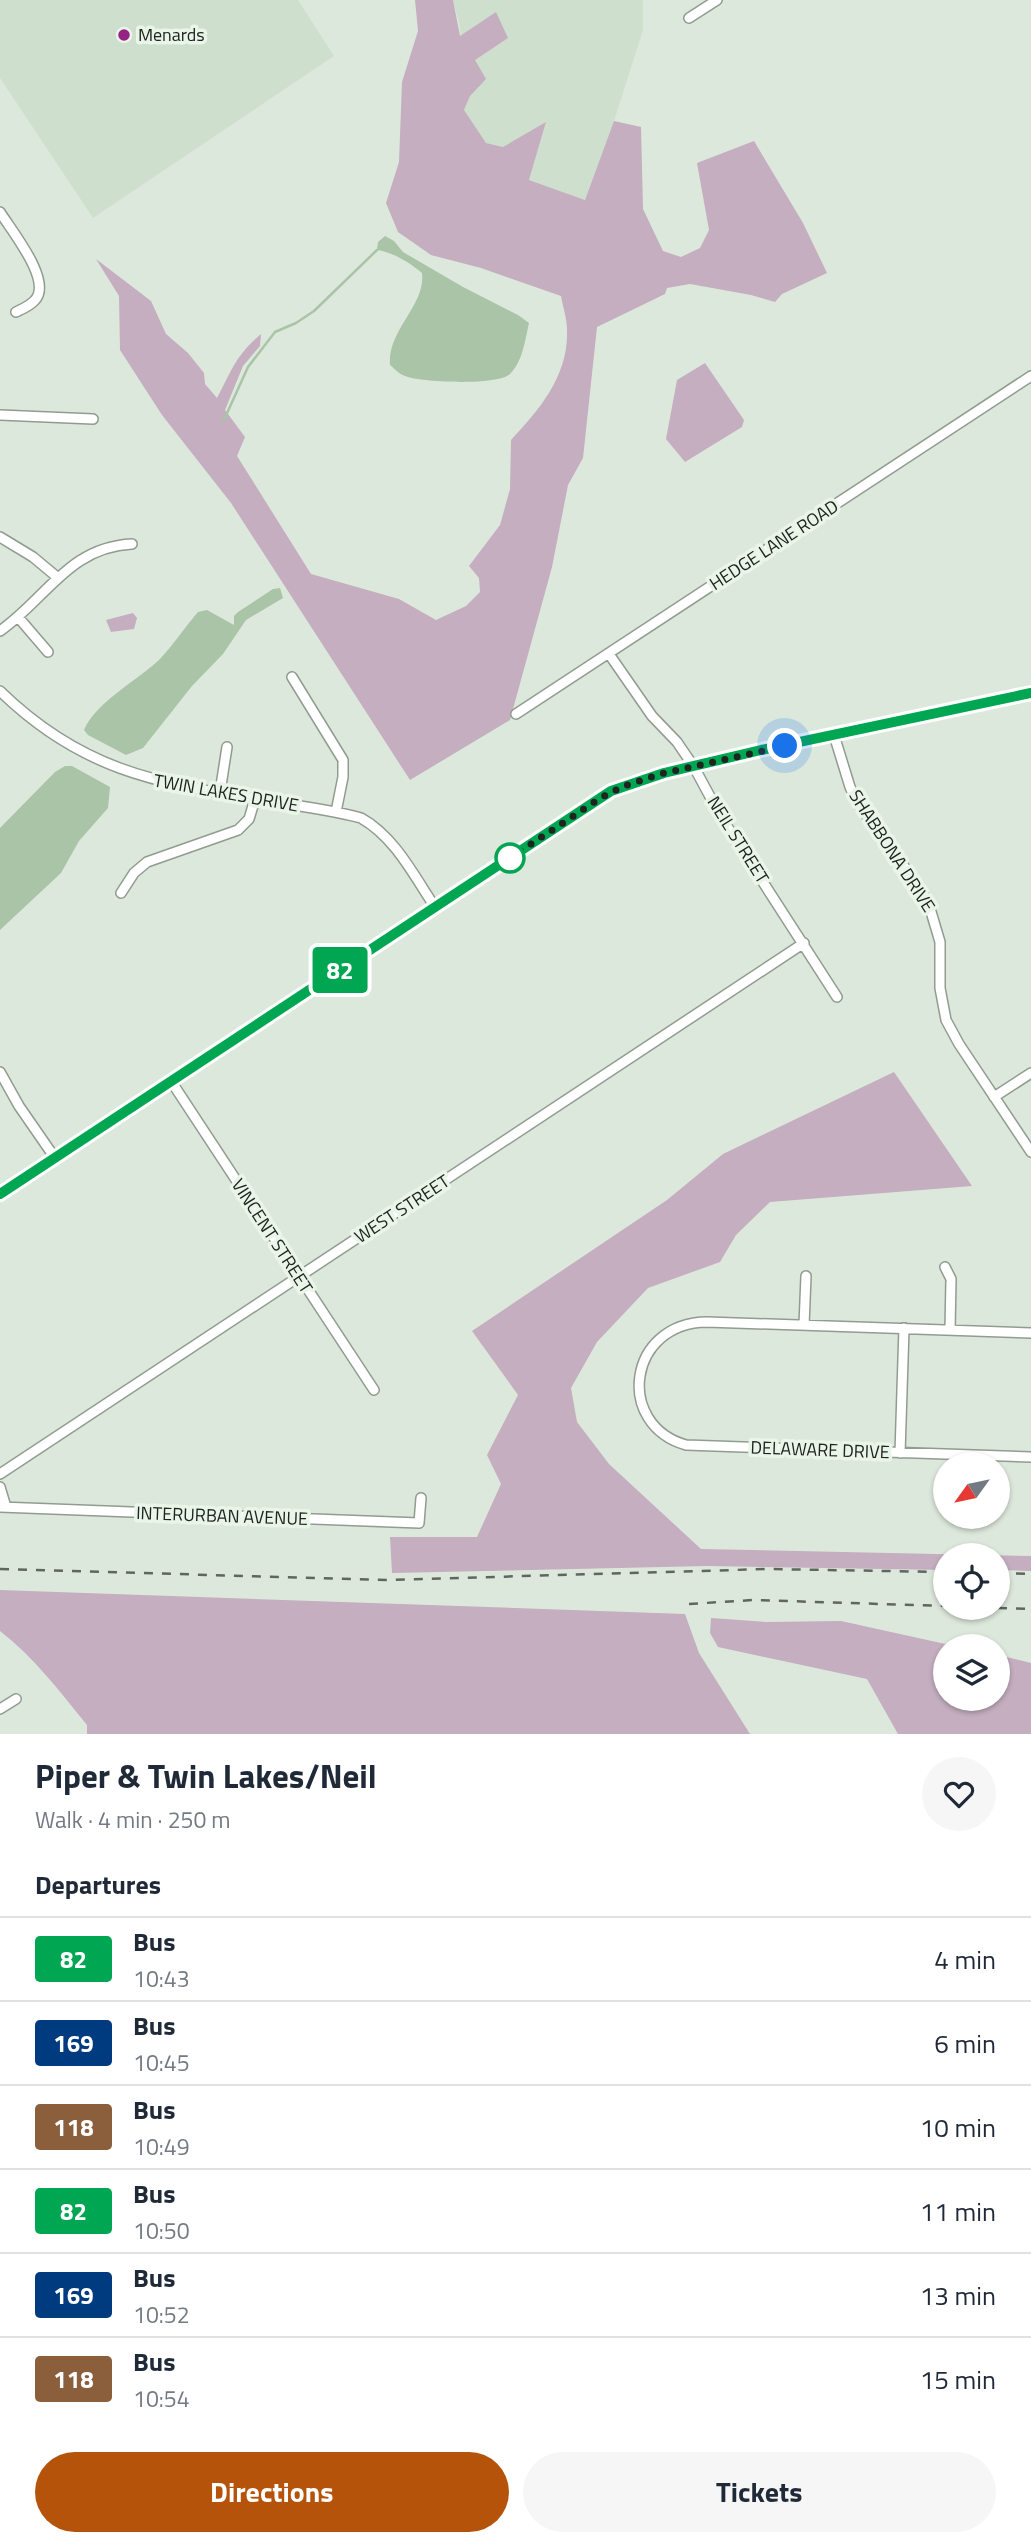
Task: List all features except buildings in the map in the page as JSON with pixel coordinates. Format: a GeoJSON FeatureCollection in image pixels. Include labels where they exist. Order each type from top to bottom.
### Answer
{"type":"FeatureCollection","features":[{"type":"Feature","properties":{"kind":"street"},"geometry":{"type":"LineString","coordinates":[[690,18],[717,0]]}},
{"type":"Feature","properties":{"kind":"street"},"geometry":{"type":"LineString","coordinates":[[0,212],[36,268],[41,284],[35,300],[16,312]]}},
{"type":"Feature","properties":{"kind":"street","name":"HEDGE LANE ROAD"},"geometry":{"type":"LineString","coordinates":[[516,714],[1031,376]]}},
{"type":"Feature","properties":{"kind":"street"},"geometry":{"type":"LineString","coordinates":[[0,415],[93,419]]}},
{"type":"Feature","properties":{"kind":"street"},"geometry":{"type":"LineString","coordinates":[[0,537],[33,557],[57,578]]}},
{"type":"Feature","properties":{"kind":"street"},"geometry":{"type":"LineString","coordinates":[[0,631],[78,561],[101,549],[132,544]]}},
{"type":"Feature","properties":{"kind":"street"},"geometry":{"type":"LineString","coordinates":[[18,617],[48,652]]}},
{"type":"Feature","properties":{"kind":"street","name":"NEIL STREET"},"geometry":{"type":"LineString","coordinates":[[609,654],[640,700],[677,742],[694,767],[721,817],[837,997]]}},
{"type":"Feature","properties":{"kind":"street"},"geometry":{"type":"LineString","coordinates":[[292,677],[348,763],[336,812]]}},
{"type":"Feature","properties":{"kind":"street","name":"TWIN LAKES DRIVE"},"geometry":{"type":"LineString","coordinates":[[0,691],[55,737],[95,759],[145,778],[361,818],[379,829],[435,907]]}},
{"type":"Feature","properties":{"kind":"street"},"geometry":{"type":"LineString","coordinates":[[0,1194],[611,791],[634,782],[694,767],[1031,693]]}},
{"type":"Feature","properties":{"kind":"street","name":"SHABBONA DRIVE"},"geometry":{"type":"LineString","coordinates":[[834,735],[858,804],[917,884],[929,905],[940,942],[940,988],[951,1032],[1031,1152]]}},
{"type":"Feature","properties":{"kind":"street"},"geometry":{"type":"LineString","coordinates":[[220,792],[227,747]]}},
{"type":"Feature","properties":{"kind":"street"},"geometry":{"type":"LineString","coordinates":[[121,893],[134,873],[147,862],[237,830],[249,819],[255,799]]}},
{"type":"Feature","properties":{"kind":"street","name":"WEST STREET"},"geometry":{"type":"LineString","coordinates":[[0,1474],[804,943]]}},
{"type":"Feature","properties":{"kind":"street"},"geometry":{"type":"LineString","coordinates":[[0,1072],[19,1106],[55,1158]]}},
{"type":"Feature","properties":{"kind":"street"},"geometry":{"type":"LineString","coordinates":[[994,1097],[1031,1073]]}},
{"type":"Feature","properties":{"kind":"street","name":"VINCENT STREET"},"geometry":{"type":"LineString","coordinates":[[171,1082],[374,1390]]}},
{"type":"Feature","properties":{"kind":"street"},"geometry":{"type":"LineString","coordinates":[[945,1267],[951,1279],[950,1330]]}},
{"type":"Feature","properties":{"kind":"street"},"geometry":{"type":"LineString","coordinates":[[806,1276],[804,1325],[1031,1333]]}},
{"type":"Feature","properties":{"kind":"street","name":"DELAWARE DRIVE"},"geometry":{"type":"LineString","coordinates":[[804,1325],[699,1322],[676,1326],[662,1335],[647,1353],[640,1373],[640,1390],[645,1412],[651,1422],[670,1439],[686,1445],[1031,1457]]}},
{"type":"Feature","properties":{"kind":"street"},"geometry":{"type":"LineString","coordinates":[[900,1453],[904,1328]]}},
{"type":"Feature","properties":{"kind":"street"},"geometry":{"type":"LineString","coordinates":[[0,1487],[3,1507]]}},
{"type":"Feature","properties":{"kind":"street","name":"INTERURBAN AVENUE"},"geometry":{"type":"LineString","coordinates":[[3,1507],[419,1523],[421,1499]]}},
{"type":"Feature","properties":{"kind":"street"},"geometry":{"type":"LineString","coordinates":[[0,1709],[16,1699]]}},
{"type":"Feature","properties":{"kind":"shaded area"},"geometry":{"type":"Polygon","coordinates":[[[0,0],[298,0],[334,56],[93,218],[0,78],[0,0]]]}},
{"type":"Feature","properties":{"kind":"shaded area"},"geometry":{"type":"Polygon","coordinates":[[[415,0],[453,0],[460,36],[496,12],[508,38],[475,60],[486,79],[470,96],[464,110],[486,143],[503,147],[546,122],[529,180],[585,200],[614,121],[641,127],[643,209],[663,251],[681,257],[700,248],[709,230],[697,163],[754,141],[803,223],[827,273],[782,294],[775,302],[690,284],[667,288],[665,294],[597,327],[583,458],[568,485],[552,567],[510,720],[410,780],[231,503],[162,415],[120,350],[119,296],[96,259],[151,301],[166,334],[188,353],[204,373],[205,384],[217,398],[240,357],[261,334],[260,346],[243,366],[225,410],[245,437],[237,456],[311,574],[399,599],[436,620],[466,606],[480,592],[479,578],[469,566],[500,525],[510,489],[511,440],[542,403],[558,376],[566,346],[567,325],[561,296],[481,268],[431,255],[398,232],[386,203],[399,162],[402,82],[418,31],[415,0]]]}},
{"type":"Feature","properties":{"kind":"shaded area"},"geometry":{"type":"Polygon","coordinates":[[[453,0],[643,0],[643,30],[585,200],[529,180],[546,123],[503,147],[486,143],[475,129],[464,110],[470,96],[453,0]]]}},
{"type":"Feature","properties":{"kind":"shaded area"},"geometry":{"type":"Polygon","coordinates":[[[385,236],[394,241],[403,252],[529,323],[521,357],[510,374],[503,378],[476,382],[429,380],[405,376],[390,365],[394,340],[418,296],[422,273],[401,258],[377,250],[378,242],[385,236]]]}},
{"type":"Feature","properties":{"kind":"shaded area"},"geometry":{"type":"Polygon","coordinates":[[[705,363],[744,420],[742,427],[685,462],[666,439],[677,380],[705,363]]]}},
{"type":"Feature","properties":{"kind":"shaded area"},"geometry":{"type":"Polygon","coordinates":[[[280,588],[283,598],[246,620],[223,654],[192,686],[143,748],[126,755],[88,735],[84,730],[98,710],[160,659],[198,612],[207,610],[234,625],[234,616],[238,612],[273,589],[280,588]]]}},
{"type":"Feature","properties":{"kind":"shaded area"},"geometry":{"type":"Polygon","coordinates":[[[133,613],[137,618],[134,629],[111,632],[106,620],[133,613]]]}},
{"type":"Feature","properties":{"kind":"shaded area"},"geometry":{"type":"Polygon","coordinates":[[[65,766],[72,766],[110,787],[108,808],[79,841],[61,873],[0,930],[0,828],[55,772],[65,766]]]}},
{"type":"Feature","properties":{"kind":"shaded area"},"geometry":{"type":"Polygon","coordinates":[[[894,1072],[972,1186],[770,1202],[736,1235],[720,1262],[648,1288],[597,1342],[571,1388],[577,1422],[609,1464],[701,1549],[933,1554],[933,1570],[707,1566],[392,1573],[390,1537],[477,1537],[501,1484],[487,1455],[518,1395],[472,1331],[667,1200],[723,1154],[894,1072]]]}},
{"type":"Feature","properties":{"kind":"shaded area"},"geometry":{"type":"Polygon","coordinates":[[[1010,1556],[1031,1556],[1031,1571],[1010,1570],[1010,1556]]]}},
{"type":"Feature","properties":{"kind":"shaded area"},"geometry":{"type":"Polygon","coordinates":[[[0,1590],[685,1614],[699,1653],[750,1734],[87,1734],[87,1725],[57,1688],[24,1652],[0,1631],[0,1590]]]}},
{"type":"Feature","properties":{"kind":"shaded area"},"geometry":{"type":"Polygon","coordinates":[[[711,1618],[766,1622],[841,1621],[933,1641],[933,1711],[1010,1711],[1010,1658],[1031,1663],[1031,1734],[898,1734],[867,1679],[718,1647],[710,1633],[711,1618]]]}},
{"type":"Feature","properties":{"kind":"waterway"},"geometry":{"type":"LineString","coordinates":[[223,422],[248,367],[275,332],[314,311],[377,250]]}},
{"type":"Feature","properties":{"kind":"railway"},"geometry":{"type":"LineString","coordinates":[[0,1569],[387,1580],[768,1569],[933,1572]]}},
{"type":"Feature","properties":{"kind":"railway"},"geometry":{"type":"LineString","coordinates":[[1010,1573],[1031,1574]]}},
{"type":"Feature","properties":{"kind":"railway"},"geometry":{"type":"LineString","coordinates":[[689,1604],[753,1600],[933,1606]]}},
{"type":"Feature","properties":{"kind":"railway"},"geometry":{"type":"LineString","coordinates":[[1010,1608],[1031,1609]]}},
{"type":"Feature","properties":{"kind":"bus line","name":"82"},"geometry":{"type":"LineString","coordinates":[[0,1194],[611,791],[664,773],[761,750],[1031,693]]}},
{"type":"Feature","properties":{"kind":"place","name":"Menards"},"geometry":{"type":"Point","coordinates":[124,35]}},
{"type":"Feature","properties":{"kind":"route"},"geometry":{"type":"LineString","coordinates":[[510,858],[611,791],[664,773],[785,746]]}}]}
